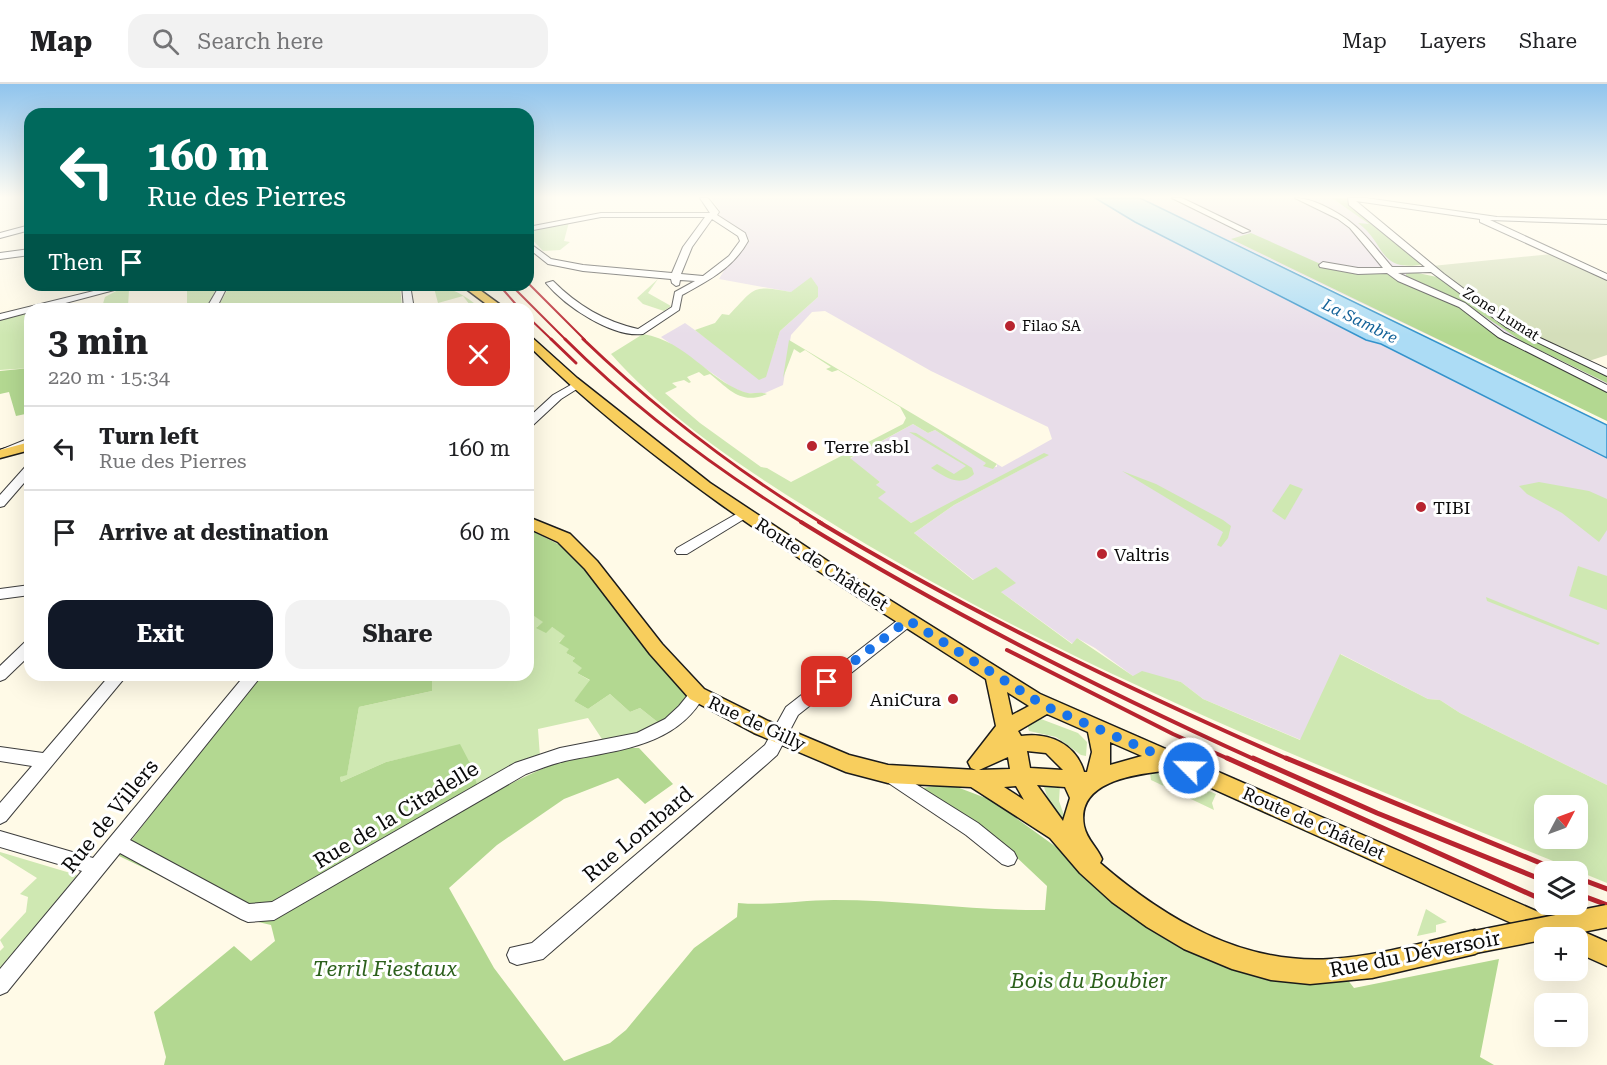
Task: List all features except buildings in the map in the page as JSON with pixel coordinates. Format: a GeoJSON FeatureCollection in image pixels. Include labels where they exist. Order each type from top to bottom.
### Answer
{"type":"FeatureCollection","features":[{"type":"Feature","properties":{"kind":"main road"},"geometry":{"type":"LineString","coordinates":[[474,291],[488,303]]}},
{"type":"Feature","properties":{"kind":"main road","name":"Route de Châtelet"},"geometry":{"type":"LineString","coordinates":[[534,344],[576,385],[705,486],[908,620],[1045,706],[1545,927]]}},
{"type":"Feature","properties":{"kind":"main road"},"geometry":{"type":"LineString","coordinates":[[0,454],[24,448]]}},
{"type":"Feature","properties":{"kind":"main road","name":"Rue de Gilly"},"geometry":{"type":"LineString","coordinates":[[534,525],[564,538],[591,565],[656,649],[697,694],[778,734],[846,763],[888,774],[949,777],[976,770],[1022,777],[1052,776],[1084,781]]}},
{"type":"Feature","properties":{"kind":"main road","name":"Rue du Déversoir"},"geometry":{"type":"LineString","coordinates":[[995,676],[1022,777],[1055,832],[1076,856],[1102,879],[1160,922],[1232,959],[1269,969],[1308,973],[1342,971],[1607,916]]}},
{"type":"Feature","properties":{"kind":"main road"},"geometry":{"type":"LineString","coordinates":[[1045,706],[976,770],[1055,832]]}},
{"type":"Feature","properties":{"kind":"main road","name":"Rue du Déversoir"},"geometry":{"type":"LineString","coordinates":[[1097,728],[1102,756],[1084,781],[1072,813],[1073,830],[1083,852],[1160,922]]}},
{"type":"Feature","properties":{"kind":"main road"},"geometry":{"type":"LineString","coordinates":[[1011,736],[1056,748],[1069,758],[1084,781],[1133,766],[1173,761]]}},
{"type":"Feature","properties":{"kind":"main road"},"geometry":{"type":"LineString","coordinates":[[1588,945],[1607,954]]}},
{"type":"Feature","properties":{"kind":"street"},"geometry":{"type":"LineString","coordinates":[[550,283],[579,311],[640,332],[676,308],[678,294],[674,276],[690,244]]}},
{"type":"Feature","properties":{"kind":"street"},"geometry":{"type":"LineString","coordinates":[[678,294],[727,263],[742,244]]}},
{"type":"Feature","properties":{"kind":"street","name":"Zone Lumat"},"geometry":{"type":"LineString","coordinates":[[1368,244],[1389,270],[1408,282],[1461,305],[1501,335],[1607,389]]}},
{"type":"Feature","properties":{"kind":"street"},"geometry":{"type":"LineString","coordinates":[[1404,244],[1431,269],[1508,325],[1607,373]]}},
{"type":"Feature","properties":{"kind":"street"},"geometry":{"type":"LineString","coordinates":[[1534,244],[1607,277]]}},
{"type":"Feature","properties":{"kind":"street"},"geometry":{"type":"LineString","coordinates":[[534,249],[548,261],[584,268],[704,279]]}},
{"type":"Feature","properties":{"kind":"street"},"geometry":{"type":"LineString","coordinates":[[0,256],[24,253]]}},
{"type":"Feature","properties":{"kind":"street"},"geometry":{"type":"LineString","coordinates":[[1323,265],[1358,271],[1431,269]]}},
{"type":"Feature","properties":{"kind":"street"},"geometry":{"type":"LineString","coordinates":[[56,303],[104,291]]}},
{"type":"Feature","properties":{"kind":"street"},"geometry":{"type":"LineString","coordinates":[[0,317],[24,311]]}},
{"type":"Feature","properties":{"kind":"street"},"geometry":{"type":"LineString","coordinates":[[534,419],[576,385]]}},
{"type":"Feature","properties":{"kind":"street"},"geometry":{"type":"LineString","coordinates":[[0,454],[24,444]]}},
{"type":"Feature","properties":{"kind":"street"},"geometry":{"type":"LineString","coordinates":[[0,503],[24,477]]}},
{"type":"Feature","properties":{"kind":"street"},"geometry":{"type":"LineString","coordinates":[[682,551],[745,513]]}},
{"type":"Feature","properties":{"kind":"street"},"geometry":{"type":"LineString","coordinates":[[0,594],[24,591]]}},
{"type":"Feature","properties":{"kind":"street","name":"Rue Lombard"},"geometry":{"type":"LineString","coordinates":[[517,955],[536,952],[771,750],[792,711],[908,620]]}},
{"type":"Feature","properties":{"kind":"street"},"geometry":{"type":"LineString","coordinates":[[0,675],[24,655]]}},
{"type":"Feature","properties":{"kind":"street"},"geometry":{"type":"LineString","coordinates":[[0,816],[114,681]]}},
{"type":"Feature","properties":{"kind":"street","name":"Rue de Villers"},"geometry":{"type":"LineString","coordinates":[[0,985],[249,681]]}},
{"type":"Feature","properties":{"kind":"street","name":"Rue de la Citadelle"},"geometry":{"type":"LineString","coordinates":[[117,842],[248,913],[274,911],[521,768],[564,754],[630,743],[665,729],[686,712],[697,694]]}},
{"type":"Feature","properties":{"kind":"street"},"geometry":{"type":"LineString","coordinates":[[0,754],[48,760]]}},
{"type":"Feature","properties":{"kind":"street"},"geometry":{"type":"LineString","coordinates":[[888,774],[972,829],[1008,858]]}},
{"type":"Feature","properties":{"kind":"street"},"geometry":{"type":"LineString","coordinates":[[0,839],[96,867]]}},
{"type":"Feature","properties":{"kind":"shaded area"},"geometry":{"type":"Polygon","coordinates":[[[747,244],[1178,244],[1366,340],[1381,344],[1607,458],[1607,785],[1460,713],[1440,700],[1428,699],[1341,654],[1301,740],[1203,699],[1181,682],[1161,677],[1133,676],[1095,648],[1077,638],[1073,644],[1001,592],[974,580],[914,533],[954,505],[1048,455],[911,523],[877,498],[876,485],[880,482],[849,459],[913,424],[928,433],[935,430],[987,463],[984,465],[997,467],[997,464],[1002,467],[1052,439],[1048,427],[931,371],[825,311],[812,312],[791,335],[783,385],[765,393],[746,393],[733,388],[661,337],[685,323],[720,348],[771,359],[780,331],[818,297],[719,279],[726,267],[747,244]]]}},
{"type":"Feature","properties":{"kind":"shaded area"},"geometry":{"type":"Polygon","coordinates":[[[1236,244],[1386,244],[1405,267],[1432,278],[1523,342],[1607,383],[1607,420],[1236,244]]]}},
{"type":"Feature","properties":{"kind":"green space"},"geometry":{"type":"Polygon","coordinates":[[[536,244],[568,244],[560,250],[543,251],[536,244]]]}},
{"type":"Feature","properties":{"kind":"green space"},"geometry":{"type":"Polygon","coordinates":[[[1241,244],[1275,244],[1334,270],[1380,272],[1391,275],[1452,302],[1489,328],[1607,389],[1607,421],[1241,244]]]}},
{"type":"Feature","properties":{"kind":"green space"},"geometry":{"type":"Polygon","coordinates":[[[1377,244],[1402,244],[1421,265],[1397,264],[1384,254],[1377,244]]]}},
{"type":"Feature","properties":{"kind":"green space"},"geometry":{"type":"Polygon","coordinates":[[[1552,254],[1607,279],[1607,355],[1589,361],[1525,331],[1495,313],[1432,266],[1552,254]]]}},
{"type":"Feature","properties":{"kind":"green space"},"geometry":{"type":"Polygon","coordinates":[[[1413,272],[1437,277],[1513,331],[1607,376],[1607,383],[1523,342],[1481,314],[1406,278],[1406,274],[1413,272]]]}},
{"type":"Feature","properties":{"kind":"green space"},"geometry":{"type":"Polygon","coordinates":[[[811,277],[818,287],[818,297],[780,331],[766,377],[759,380],[695,330],[715,323],[722,314],[729,315],[755,290],[791,292],[811,277]]]}},
{"type":"Feature","properties":{"kind":"green space"},"geometry":{"type":"Polygon","coordinates":[[[658,279],[648,293],[671,306],[664,311],[643,304],[637,298],[658,279]]]}},
{"type":"Feature","properties":{"kind":"green space"},"geometry":{"type":"Polygon","coordinates":[[[116,291],[129,291],[128,303],[103,303],[105,297],[116,291]]]}},
{"type":"Feature","properties":{"kind":"green space"},"geometry":{"type":"Polygon","coordinates":[[[187,291],[215,291],[210,303],[187,303],[187,291]]]}},
{"type":"Feature","properties":{"kind":"green space"},"geometry":{"type":"Polygon","coordinates":[[[227,291],[400,291],[402,303],[220,303],[227,291]]]}},
{"type":"Feature","properties":{"kind":"green space"},"geometry":{"type":"Polygon","coordinates":[[[435,291],[453,291],[463,296],[438,303],[435,291]]]}},
{"type":"Feature","properties":{"kind":"green space"},"geometry":{"type":"Polygon","coordinates":[[[24,311],[24,368],[0,370],[0,317],[24,311]]]}},
{"type":"Feature","properties":{"kind":"green space"},"geometry":{"type":"Polygon","coordinates":[[[643,334],[659,338],[685,352],[731,386],[747,393],[767,394],[750,398],[743,397],[710,374],[704,376],[699,372],[687,377],[691,382],[689,383],[684,380],[672,383],[677,387],[665,393],[700,423],[761,467],[791,482],[903,424],[906,418],[900,407],[838,370],[832,372],[826,369],[831,367],[805,350],[800,353],[794,349],[783,378],[789,340],[997,464],[993,469],[983,466],[986,463],[935,430],[928,433],[913,424],[850,458],[880,482],[876,485],[886,492],[878,498],[911,523],[1044,453],[1049,455],[954,505],[914,533],[973,580],[996,567],[1016,583],[1001,592],[1072,644],[1077,638],[1133,676],[1142,671],[1181,682],[1203,699],[1300,740],[1340,654],[1428,699],[1440,700],[1460,713],[1607,785],[1607,883],[1588,875],[1588,861],[1553,861],[1413,804],[1219,722],[1029,633],[937,584],[783,493],[692,429],[637,381],[611,354],[643,334]]]}},
{"type":"Feature","properties":{"kind":"green space"},"geometry":{"type":"Polygon","coordinates":[[[24,369],[24,414],[16,416],[9,392],[0,394],[0,371],[24,369]]]}},
{"type":"Feature","properties":{"kind":"green space"},"geometry":{"type":"Polygon","coordinates":[[[909,432],[916,433],[972,468],[974,474],[958,481],[947,478],[931,468],[937,464],[954,474],[966,466],[909,432]]]}},
{"type":"Feature","properties":{"kind":"green space"},"geometry":{"type":"Polygon","coordinates":[[[1122,471],[1156,484],[1223,520],[1231,526],[1228,538],[1221,547],[1217,545],[1223,532],[1122,471]]]}},
{"type":"Feature","properties":{"kind":"green space"},"geometry":{"type":"Polygon","coordinates":[[[1539,482],[1589,491],[1607,499],[1607,530],[1599,542],[1562,513],[1527,494],[1519,486],[1539,482]]]}},
{"type":"Feature","properties":{"kind":"green space"},"geometry":{"type":"Polygon","coordinates":[[[1290,484],[1303,489],[1285,520],[1272,511],[1290,484]]]}},
{"type":"Feature","properties":{"kind":"green space"},"geometry":{"type":"Polygon","coordinates":[[[534,532],[564,547],[593,575],[690,699],[660,724],[640,708],[630,712],[610,694],[588,709],[574,701],[590,680],[577,673],[582,668],[572,661],[575,658],[566,653],[569,649],[559,643],[565,636],[552,627],[546,633],[536,628],[543,622],[534,616],[534,532]]]}},
{"type":"Feature","properties":{"kind":"green space"},"geometry":{"type":"Polygon","coordinates":[[[1578,566],[1607,576],[1607,610],[1569,596],[1578,566]]]}},
{"type":"Feature","properties":{"kind":"green space"},"geometry":{"type":"Polygon","coordinates":[[[1486,597],[1600,643],[1598,645],[1487,601],[1486,597]]]}},
{"type":"Feature","properties":{"kind":"green space"},"geometry":{"type":"Polygon","coordinates":[[[534,616],[544,622],[537,627],[552,627],[566,636],[559,642],[570,649],[566,653],[575,658],[572,661],[583,668],[577,673],[591,681],[574,701],[588,709],[610,694],[630,712],[640,708],[660,724],[629,737],[585,747],[602,739],[588,718],[538,729],[540,757],[536,769],[480,799],[460,745],[386,762],[341,782],[340,777],[347,774],[359,707],[432,691],[432,681],[534,681],[534,616]]]}},
{"type":"Feature","properties":{"kind":"green space"},"geometry":{"type":"Polygon","coordinates":[[[255,681],[432,681],[432,691],[359,707],[347,775],[340,777],[341,782],[386,762],[460,744],[472,767],[481,799],[557,763],[597,751],[618,749],[639,748],[673,784],[645,804],[618,778],[564,799],[497,845],[449,888],[494,968],[564,1061],[610,1043],[626,1030],[694,948],[737,917],[738,903],[861,900],[992,909],[1045,910],[1047,886],[997,839],[922,788],[949,784],[991,800],[1063,852],[1162,932],[1347,979],[1354,988],[1499,959],[1480,1057],[1494,1065],[164,1065],[166,1057],[154,1012],[234,946],[251,961],[275,941],[271,925],[254,921],[119,856],[255,681]]]}},
{"type":"Feature","properties":{"kind":"green space"},"geometry":{"type":"Polygon","coordinates":[[[1041,719],[1078,733],[1087,742],[1086,756],[1081,755],[1056,737],[1029,731],[1027,723],[1041,719]]]}},
{"type":"Feature","properties":{"kind":"green space"},"geometry":{"type":"Polygon","coordinates":[[[1161,770],[1216,794],[1212,803],[1214,810],[1151,780],[1150,773],[1161,770]]]}},
{"type":"Feature","properties":{"kind":"green space"},"geometry":{"type":"Polygon","coordinates":[[[1043,784],[1060,785],[1059,801],[1066,821],[1064,823],[1051,808],[1043,784]]]}},
{"type":"Feature","properties":{"kind":"green space"},"geometry":{"type":"Polygon","coordinates":[[[0,852],[77,875],[0,972],[0,951],[4,947],[0,940],[26,912],[28,897],[20,894],[37,878],[0,855],[0,852]]]}},
{"type":"Feature","properties":{"kind":"green space"},"geometry":{"type":"Polygon","coordinates":[[[1426,909],[1447,922],[1436,925],[1436,932],[1417,936],[1426,909]]]}},
{"type":"Feature","properties":{"kind":"water","name":"La Sambre"},"geometry":{"type":"Polygon","coordinates":[[[1178,244],[1234,244],[1607,425],[1607,458],[1381,344],[1366,340],[1178,244]]]}},
{"type":"Feature","properties":{"kind":"railway"},"geometry":{"type":"LineString","coordinates":[[534,289],[585,340]]}},
{"type":"Feature","properties":{"kind":"railway"},"geometry":{"type":"LineString","coordinates":[[504,291],[515,303]]}},
{"type":"Feature","properties":{"kind":"railway"},"geometry":{"type":"LineString","coordinates":[[517,291],[529,303]]}},
{"type":"Feature","properties":{"kind":"railway"},"geometry":{"type":"LineString","coordinates":[[534,308],[565,339]]}},
{"type":"Feature","properties":{"kind":"railway"},"geometry":{"type":"LineString","coordinates":[[534,323],[552,340]]}},
{"type":"Feature","properties":{"kind":"railway"},"geometry":{"type":"LineString","coordinates":[[551,339],[576,363]]}},
{"type":"Feature","properties":{"kind":"railway"},"geometry":{"type":"LineString","coordinates":[[565,339],[620,390],[679,438],[740,482],[803,523]]}},
{"type":"Feature","properties":{"kind":"railway"},"geometry":{"type":"LineString","coordinates":[[583,339],[639,390],[697,437],[758,482],[822,523]]}},
{"type":"Feature","properties":{"kind":"railway"},"geometry":{"type":"LineString","coordinates":[[801,522],[912,587],[1025,648],[1140,706],[1256,760]]}},
{"type":"Feature","properties":{"kind":"railway"},"geometry":{"type":"LineString","coordinates":[[819,522],[992,619],[1170,706],[1290,760]]}},
{"type":"Feature","properties":{"kind":"railway"},"geometry":{"type":"LineString","coordinates":[[1007,650],[1173,734],[1231,760]]}},
{"type":"Feature","properties":{"kind":"railway"},"geometry":{"type":"LineString","coordinates":[[1227,758],[1534,896]]}},
{"type":"Feature","properties":{"kind":"railway"},"geometry":{"type":"LineString","coordinates":[[1253,758],[1377,813],[1534,877]]}},
{"type":"Feature","properties":{"kind":"railway"},"geometry":{"type":"LineString","coordinates":[[1286,758],[1535,861]]}},
{"type":"Feature","properties":{"kind":"railway"},"geometry":{"type":"LineString","coordinates":[[1588,882],[1607,889]]}},
{"type":"Feature","properties":{"kind":"railway"},"geometry":{"type":"LineString","coordinates":[[1588,898],[1607,905]]}},
{"type":"Feature","properties":{"kind":"railway"},"geometry":{"type":"LineString","coordinates":[[1580,915],[1607,926]]}},
{"type":"Feature","properties":{"kind":"place","name":"Filao SA"},"geometry":{"type":"Point","coordinates":[1010,326]}},
{"type":"Feature","properties":{"kind":"place","name":"Terre asbl"},"geometry":{"type":"Point","coordinates":[812,446]}},
{"type":"Feature","properties":{"kind":"place","name":"TIBI"},"geometry":{"type":"Point","coordinates":[1421,507]}},
{"type":"Feature","properties":{"kind":"place","name":"Valtris"},"geometry":{"type":"Point","coordinates":[1102,554]}},
{"type":"Feature","properties":{"kind":"place","name":"AniCura"},"geometry":{"type":"Point","coordinates":[953,699]}},
{"type":"Feature","properties":{"kind":"route"},"geometry":{"type":"LineString","coordinates":[[827,682],[908,620],[1045,706],[1189,768]]}},
{"type":"Feature","properties":{"kind":"park label","name":"Terril Fiestaux"},"geometry":{"type":"Point","coordinates":[385,969]}},
{"type":"Feature","properties":{"kind":"park label","name":"Bois du Boubier"},"geometry":{"type":"Point","coordinates":[1089,981]}}]}
